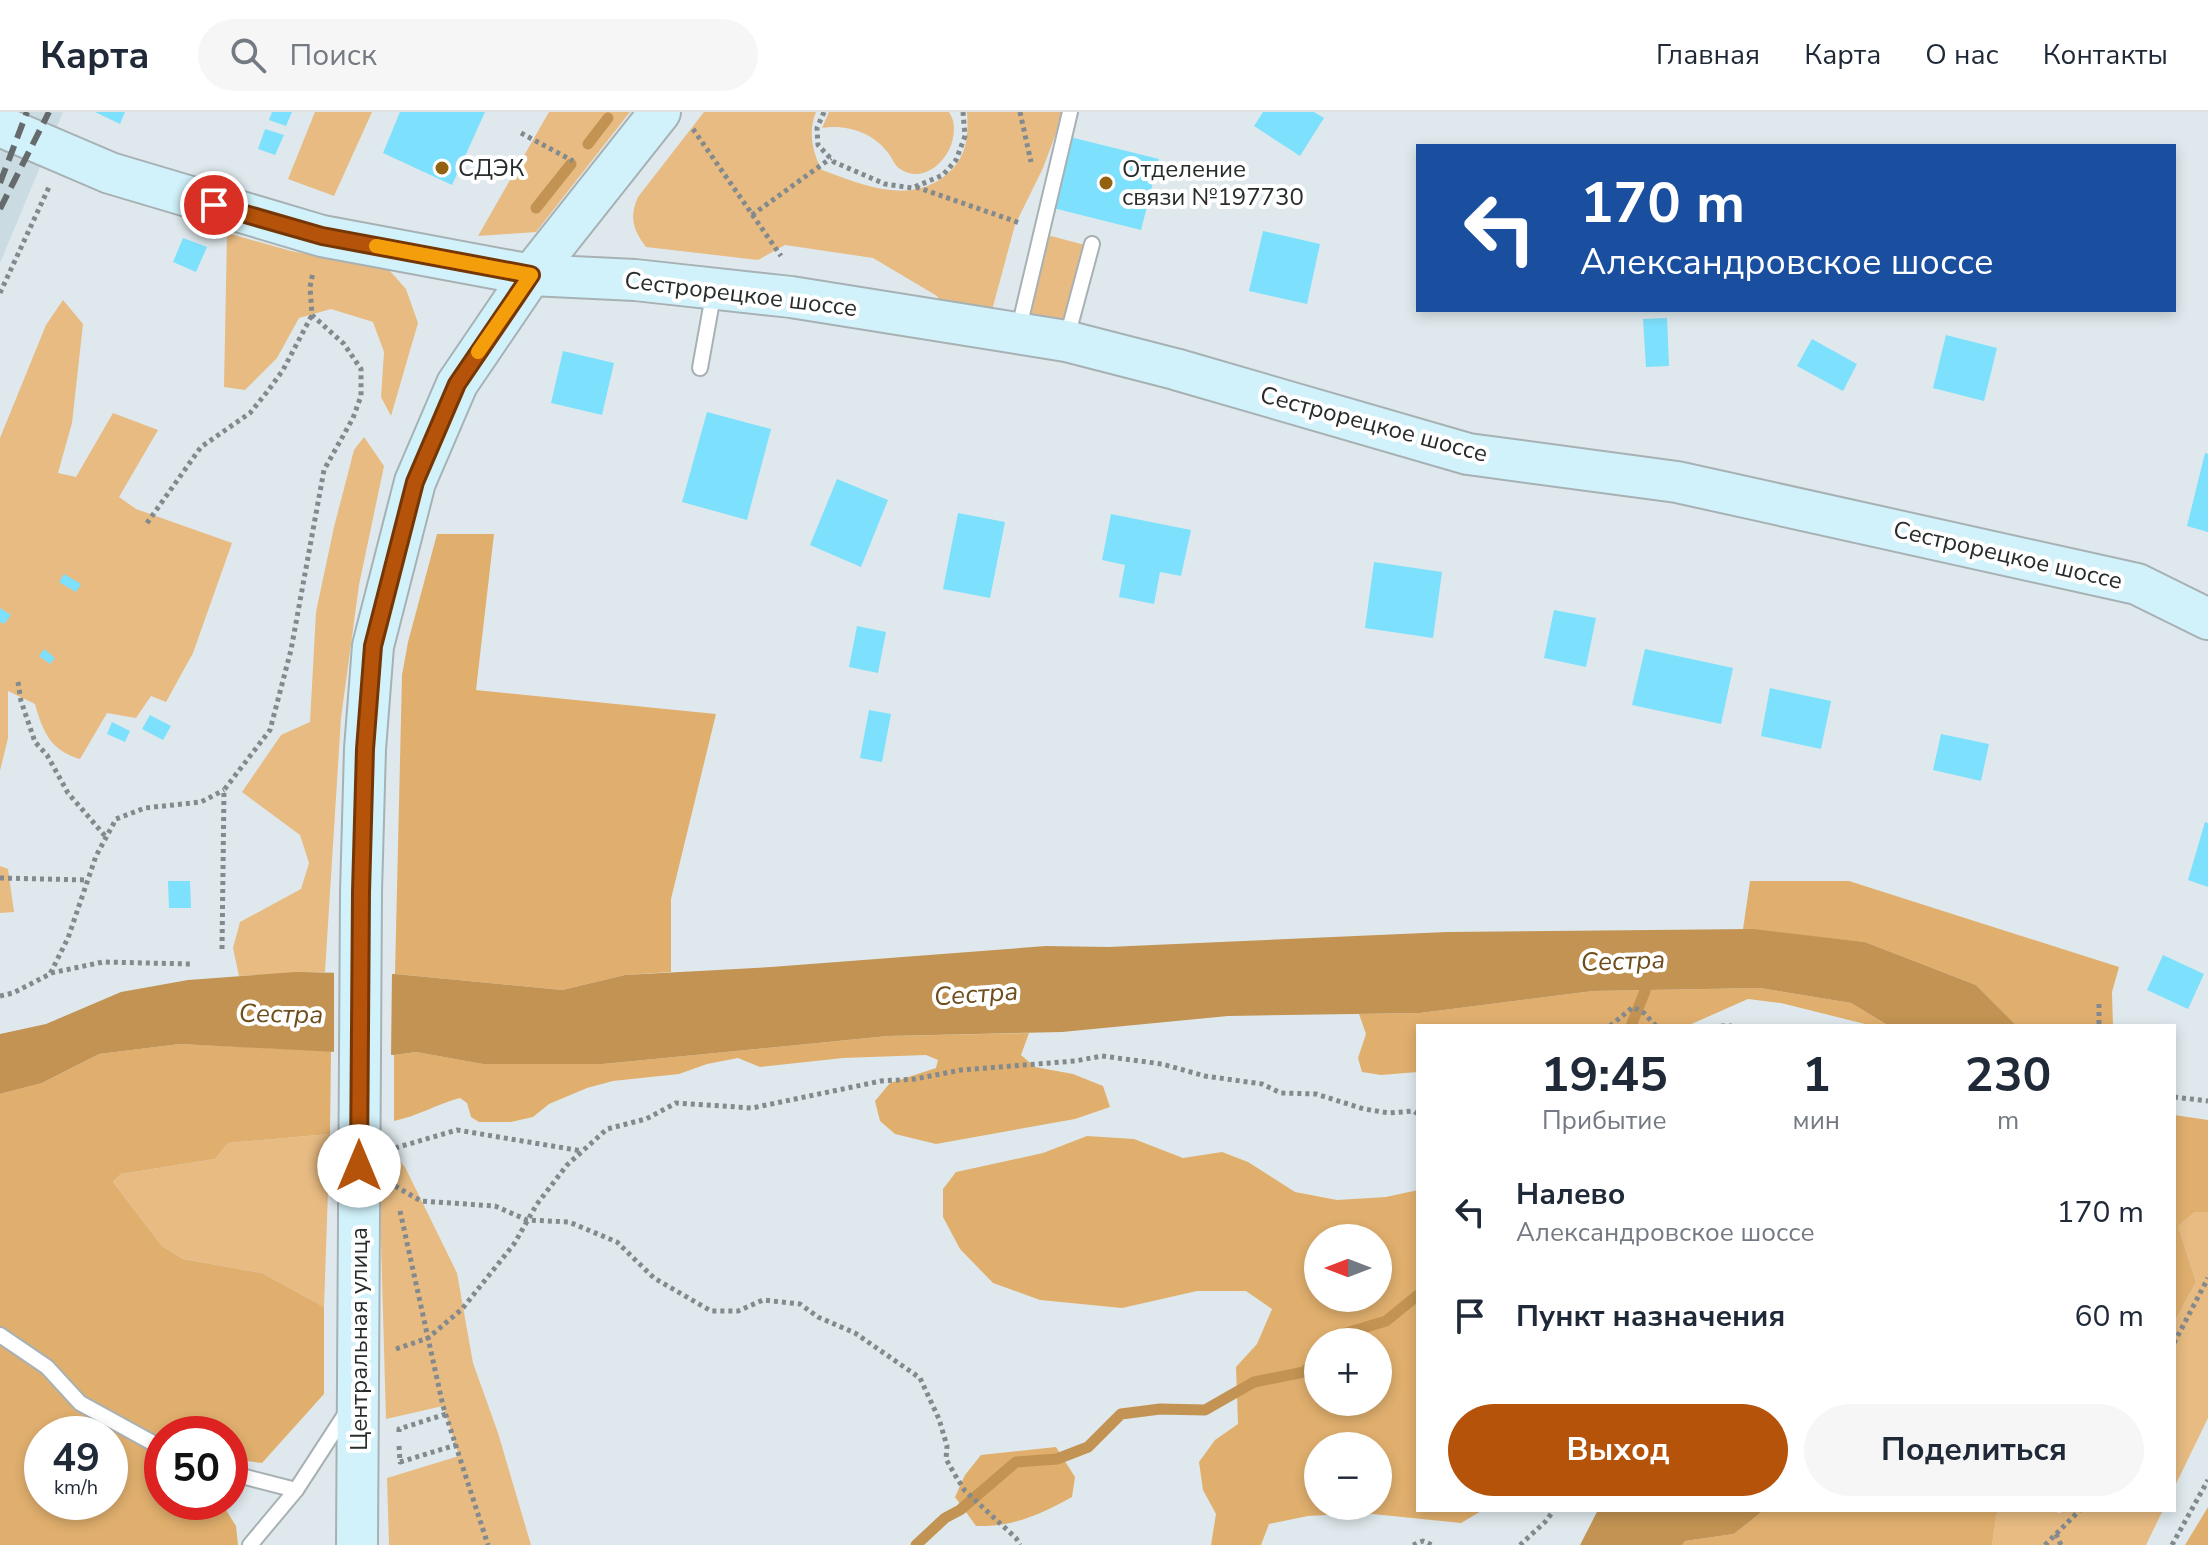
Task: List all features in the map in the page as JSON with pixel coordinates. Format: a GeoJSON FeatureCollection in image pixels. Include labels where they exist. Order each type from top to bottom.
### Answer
{"type":"FeatureCollection","features":[{"type":"Feature","properties":{"kind":"street","name":"Центральная улица"},"geometry":{"type":"LineString","coordinates":[[357,1545],[360,1373],[373,1142],[361,892],[365,749],[373,646],[415,482],[457,384],[531,275],[674,117]]}},
{"type":"Feature","properties":{"kind":"street","name":"Сестрорецкое шоссе"},"geometry":{"type":"LineString","coordinates":[[0,126],[110,173],[322,236],[531,275],[624,279],[791,297],[1066,341],[1175,369],[1468,454],[1677,482],[2137,584],[2208,619]]}},
{"type":"Feature","properties":{"kind":"lane"},"geometry":{"type":"LineString","coordinates":[[1018,332],[1070,112]]}},
{"type":"Feature","properties":{"kind":"lane"},"geometry":{"type":"LineString","coordinates":[[1066,341],[1092,244]]}},
{"type":"Feature","properties":{"kind":"lane"},"geometry":{"type":"LineString","coordinates":[[700,368],[715,288]]}},
{"type":"Feature","properties":{"kind":"lane"},"geometry":{"type":"LineString","coordinates":[[0,1335],[47,1367],[80,1403],[144,1438]]}},
{"type":"Feature","properties":{"kind":"lane"},"geometry":{"type":"LineString","coordinates":[[250,1545],[296,1490],[360,1373]]}},
{"type":"Feature","properties":{"kind":"lane"},"geometry":{"type":"LineString","coordinates":[[248,1478],[296,1490]]}},
{"type":"Feature","properties":{"kind":"path"},"geometry":{"type":"LineString","coordinates":[[824,112],[817,128],[818,145],[834,162],[885,184],[915,187],[1042,230]]}},
{"type":"Feature","properties":{"kind":"path"},"geometry":{"type":"LineString","coordinates":[[915,187],[943,175],[956,160],[965,136],[962,113]]}},
{"type":"Feature","properties":{"kind":"path"},"geometry":{"type":"LineString","coordinates":[[674,117],[752,215],[781,257]]}},
{"type":"Feature","properties":{"kind":"path"},"geometry":{"type":"LineString","coordinates":[[521,133],[581,164]]}},
{"type":"Feature","properties":{"kind":"path"},"geometry":{"type":"LineString","coordinates":[[0,293],[65,154]]}},
{"type":"Feature","properties":{"kind":"path"},"geometry":{"type":"LineString","coordinates":[[752,215],[831,158]]}},
{"type":"Feature","properties":{"kind":"path"},"geometry":{"type":"LineString","coordinates":[[147,523],[201,447],[250,413],[283,370],[312,315],[310,287],[322,236]]}},
{"type":"Feature","properties":{"kind":"path"},"geometry":{"type":"LineString","coordinates":[[50,974],[68,938],[88,880],[116,819],[145,808],[201,802],[224,790],[270,730],[291,650],[324,470],[353,418],[361,396],[361,369],[344,344],[312,315]]}},
{"type":"Feature","properties":{"kind":"path"},"geometry":{"type":"LineString","coordinates":[[18,682],[35,742],[47,755],[68,793],[106,837]]}},
{"type":"Feature","properties":{"kind":"path"},"geometry":{"type":"LineString","coordinates":[[222,949],[224,790]]}},
{"type":"Feature","properties":{"kind":"path"},"geometry":{"type":"LineString","coordinates":[[0,878],[88,880]]}},
{"type":"Feature","properties":{"kind":"path"},"geometry":{"type":"LineString","coordinates":[[0,996],[13,993],[50,974],[103,962],[191,964]]}},
{"type":"Feature","properties":{"kind":"path"},"geometry":{"type":"LineString","coordinates":[[2099,1004],[2099,1024]]}},
{"type":"Feature","properties":{"kind":"path"},"geometry":{"type":"LineString","coordinates":[[1612,1024],[1633,1007],[1654,1024]]}},
{"type":"Feature","properties":{"kind":"path"},"geometry":{"type":"LineString","coordinates":[[360,1373],[397,1349],[428,1338],[462,1309],[514,1244],[527,1220],[567,1165],[607,1129],[646,1119],[676,1103],[752,1108],[836,1090],[961,1070],[1102,1056],[1162,1064],[1205,1076],[1262,1084],[1281,1093],[1316,1094],[1364,1109],[1416,1112]]}},
{"type":"Feature","properties":{"kind":"path"},"geometry":{"type":"LineString","coordinates":[[2176,1097],[2208,1101]]}},
{"type":"Feature","properties":{"kind":"path"},"geometry":{"type":"LineString","coordinates":[[373,1142],[457,1130],[582,1151]]}},
{"type":"Feature","properties":{"kind":"path"},"geometry":{"type":"LineString","coordinates":[[390,1177],[446,1414],[488,1545]]}},
{"type":"Feature","properties":{"kind":"path"},"geometry":{"type":"LineString","coordinates":[[394,1186],[421,1201],[495,1206],[527,1220],[569,1222],[617,1242],[654,1278],[711,1311],[738,1311],[763,1300],[800,1304],[818,1317],[855,1333],[920,1378],[939,1419],[947,1446],[946,1459],[955,1475],[965,1491],[1020,1545]]}},
{"type":"Feature","properties":{"kind":"path"},"geometry":{"type":"LineString","coordinates":[[2176,1339],[2208,1278]]}},
{"type":"Feature","properties":{"kind":"path"},"geometry":{"type":"LineString","coordinates":[[446,1414],[399,1429],[400,1462],[456,1445]]}},
{"type":"Feature","properties":{"kind":"path"},"geometry":{"type":"LineString","coordinates":[[2172,1545],[2208,1480]]}},
{"type":"Feature","properties":{"kind":"path"},"geometry":{"type":"LineString","coordinates":[[1520,1545],[1552,1512]]}},
{"type":"Feature","properties":{"kind":"path"},"geometry":{"type":"LineString","coordinates":[[2045,1545],[2078,1512]]}},
{"type":"Feature","properties":{"kind":"path"},"geometry":{"type":"LineString","coordinates":[[2056,1534],[2061,1545]]}},
{"type":"Feature","properties":{"kind":"path"},"geometry":{"type":"LineString","coordinates":[[1413,1545],[1423,1541],[1432,1545]]}},
{"type":"Feature","properties":{"kind":"shaded area"},"geometry":{"type":"Polygon","coordinates":[[[0,112],[63,112],[0,263],[0,112]]]}},
{"type":"Feature","properties":{"kind":"shaded area"},"geometry":{"type":"Polygon","coordinates":[[[315,112],[372,112],[334,196],[288,179],[315,112]]]}},
{"type":"Feature","properties":{"kind":"shaded area"},"geometry":{"type":"Polygon","coordinates":[[[549,112],[630,112],[536,232],[478,236],[549,112]]]}},
{"type":"Feature","properties":{"kind":"shaded area"},"geometry":{"type":"Polygon","coordinates":[[[704,112],[816,112],[812,141],[822,170],[867,186],[898,191],[928,186],[950,171],[964,149],[967,112],[1064,112],[1043,168],[1015,225],[991,314],[943,306],[937,296],[873,258],[785,245],[758,260],[646,247],[634,223],[638,197],[704,112]]]}},
{"type":"Feature","properties":{"kind":"shaded area"},"geometry":{"type":"Polygon","coordinates":[[[829,112],[949,112],[953,138],[939,164],[925,173],[908,173],[898,167],[883,147],[868,135],[841,127],[822,128],[829,112]]]}},
{"type":"Feature","properties":{"kind":"shaded area"},"geometry":{"type":"Polygon","coordinates":[[[227,233],[291,251],[389,270],[406,289],[418,323],[391,416],[381,397],[384,352],[373,322],[331,309],[299,318],[277,358],[245,390],[224,387],[227,233]]]}},
{"type":"Feature","properties":{"kind":"shaded area"},"geometry":{"type":"Polygon","coordinates":[[[1047,235],[1085,245],[1063,333],[1026,327],[1047,235]]]}},
{"type":"Feature","properties":{"kind":"shaded area"},"geometry":{"type":"Polygon","coordinates":[[[63,300],[83,324],[72,423],[58,473],[76,477],[113,413],[158,430],[119,497],[136,509],[232,543],[193,653],[166,702],[151,696],[136,718],[107,713],[80,759],[61,751],[49,739],[35,704],[8,691],[8,738],[0,771],[0,438],[46,325],[63,300]]]}},
{"type":"Feature","properties":{"kind":"shaded area"},"geometry":{"type":"Polygon","coordinates":[[[364,437],[384,466],[359,585],[341,718],[325,972],[239,976],[233,948],[240,922],[301,889],[309,863],[300,835],[242,792],[281,735],[310,722],[316,612],[354,450],[364,437]]]}},
{"type":"Feature","properties":{"kind":"shaded area"},"geometry":{"type":"Polygon","coordinates":[[[437,534],[494,534],[476,690],[716,714],[671,899],[671,972],[625,975],[562,990],[395,974],[402,675],[437,534]]]}},
{"type":"Feature","properties":{"kind":"shaded area"},"geometry":{"type":"Polygon","coordinates":[[[0,866],[8,869],[14,912],[0,913],[0,866]]]}},
{"type":"Feature","properties":{"kind":"shaded area"},"geometry":{"type":"Polygon","coordinates":[[[1750,881],[1849,881],[2119,967],[2112,992],[2113,1024],[2015,1024],[1976,985],[1865,942],[1743,929],[1750,881]]]}},
{"type":"Feature","properties":{"kind":"shaded area"},"geometry":{"type":"Polygon","coordinates":[[[1760,988],[1851,1003],[1886,1024],[1865,1024],[1781,1003],[1748,999],[1692,1024],[1416,1024],[1416,1072],[1381,1075],[1362,1072],[1358,1058],[1366,1034],[1359,1014],[1420,1013],[1593,991],[1760,988]]]}},
{"type":"Feature","properties":{"kind":"shaded area"},"geometry":{"type":"Polygon","coordinates":[[[1029,1033],[1021,1055],[1035,1067],[1073,1074],[1103,1086],[1110,1107],[1075,1119],[936,1144],[895,1134],[880,1121],[875,1101],[890,1083],[936,1068],[938,1060],[926,1055],[843,1058],[760,1067],[738,1058],[679,1074],[613,1081],[587,1088],[549,1104],[533,1117],[511,1122],[479,1122],[471,1117],[467,1103],[460,1098],[394,1121],[394,1055],[416,1052],[483,1064],[603,1064],[888,1036],[1029,1033]]]}},
{"type":"Feature","properties":{"kind":"shaded area"},"geometry":{"type":"Polygon","coordinates":[[[180,1044],[331,1051],[330,1134],[228,1143],[215,1159],[121,1174],[113,1182],[162,1246],[183,1259],[262,1273],[324,1307],[324,1394],[262,1463],[248,1461],[248,1416],[144,1416],[144,1520],[232,1520],[238,1545],[0,1545],[0,1094],[42,1083],[99,1054],[180,1044]]]}},
{"type":"Feature","properties":{"kind":"shaded area"},"geometry":{"type":"Polygon","coordinates":[[[2176,1115],[2208,1120],[2208,1212],[2195,1212],[2178,1226],[2196,1282],[2176,1319],[2176,1115]]]}},
{"type":"Feature","properties":{"kind":"shaded area"},"geometry":{"type":"Polygon","coordinates":[[[330,1134],[324,1307],[262,1273],[183,1259],[162,1246],[113,1182],[121,1174],[215,1159],[228,1143],[330,1134]]]}},
{"type":"Feature","properties":{"kind":"shaded area"},"geometry":{"type":"Polygon","coordinates":[[[1087,1136],[1134,1139],[1183,1158],[1222,1152],[1248,1162],[1295,1192],[1337,1200],[1386,1197],[1416,1190],[1416,1512],[1480,1512],[1461,1523],[1392,1516],[1392,1432],[1304,1432],[1304,1517],[1269,1524],[1261,1545],[1211,1545],[1216,1514],[1203,1490],[1199,1462],[1215,1440],[1238,1424],[1236,1367],[1257,1344],[1272,1309],[1246,1291],[1197,1291],[1122,1308],[1040,1300],[993,1283],[960,1249],[943,1217],[943,1189],[956,1172],[1043,1153],[1087,1136]]]}},
{"type":"Feature","properties":{"kind":"shaded area"},"geometry":{"type":"Polygon","coordinates":[[[378,1138],[405,1167],[457,1273],[473,1363],[498,1433],[531,1545],[389,1545],[387,1478],[459,1456],[443,1406],[386,1419],[378,1138]]]}},
{"type":"Feature","properties":{"kind":"shaded area"},"geometry":{"type":"Polygon","coordinates":[[[2195,1212],[2208,1212],[2208,1418],[2176,1484],[2176,1319],[2196,1282],[2178,1226],[2195,1212]]]}},
{"type":"Feature","properties":{"kind":"shaded area"},"geometry":{"type":"Polygon","coordinates":[[[1056,1447],[1075,1477],[1072,1497],[1048,1509],[1014,1522],[976,1526],[955,1497],[965,1475],[981,1455],[1056,1447]]]}},
{"type":"Feature","properties":{"kind":"shaded area"},"geometry":{"type":"Polygon","coordinates":[[[2208,1507],[2208,1545],[2185,1545],[2208,1507]]]}},
{"type":"Feature","properties":{"kind":"shaded area"},"geometry":{"type":"Polygon","coordinates":[[[1762,1512],[2000,1512],[1992,1545],[1682,1545],[1685,1541],[1734,1534],[1762,1512]]]}},
{"type":"Feature","properties":{"kind":"shaded area"},"geometry":{"type":"Polygon","coordinates":[[[2162,1512],[2146,1545],[1992,1545],[1997,1513],[2162,1512]]]}},
{"type":"Feature","properties":{"kind":"water","name":"Сестра"},"geometry":{"type":"Polygon","coordinates":[[[1753,929],[1865,942],[1976,985],[2015,1024],[1886,1024],[1851,1003],[1760,988],[1593,991],[1420,1013],[1228,1016],[1062,1032],[888,1036],[603,1064],[483,1064],[416,1052],[394,1055],[180,1044],[99,1054],[42,1083],[0,1094],[0,1034],[46,1024],[121,992],[188,980],[296,972],[395,974],[562,990],[625,975],[1046,946],[1108,947],[1447,932],[1753,929]]]}},
{"type":"Feature","properties":{"kind":"water"},"geometry":{"type":"Polygon","coordinates":[[[1597,1512],[1762,1512],[1734,1534],[1685,1541],[1682,1545],[1580,1545],[1597,1512]]]}},
{"type":"Feature","properties":{"kind":"pier"},"geometry":{"type":"Polygon","coordinates":[[[334,969],[392,970],[391,1059],[334,1055],[334,969]]]}},
{"type":"Feature","properties":{"kind":"building"},"geometry":{"type":"Polygon","coordinates":[[[95,112],[125,112],[120,124],[95,112]]]}},
{"type":"Feature","properties":{"kind":"building"},"geometry":{"type":"Polygon","coordinates":[[[272,112],[292,112],[286,126],[269,120],[272,112]]]}},
{"type":"Feature","properties":{"kind":"building"},"geometry":{"type":"Polygon","coordinates":[[[400,112],[485,112],[452,185],[383,153],[400,112]]]}},
{"type":"Feature","properties":{"kind":"building"},"geometry":{"type":"Polygon","coordinates":[[[1263,112],[1314,112],[1324,118],[1300,156],[1254,126],[1263,112]]]}},
{"type":"Feature","properties":{"kind":"building"},"geometry":{"type":"Polygon","coordinates":[[[265,129],[284,135],[275,155],[258,149],[265,129]]]}},
{"type":"Feature","properties":{"kind":"building","name":"Отделение связи №197730"},"geometry":{"type":"Polygon","coordinates":[[[1070,137],[1159,159],[1141,230],[1053,208],[1070,137]]]}},
{"type":"Feature","properties":{"kind":"building"},"geometry":{"type":"Polygon","coordinates":[[[1263,231],[1320,244],[1307,304],[1249,291],[1263,231]]]}},
{"type":"Feature","properties":{"kind":"building"},"geometry":{"type":"Polygon","coordinates":[[[183,238],[207,247],[196,272],[173,262],[183,238]]]}},
{"type":"Feature","properties":{"kind":"building"},"geometry":{"type":"Polygon","coordinates":[[[1667,318],[1669,366],[1646,367],[1643,319],[1667,318]]]}},
{"type":"Feature","properties":{"kind":"building"},"geometry":{"type":"Polygon","coordinates":[[[1946,335],[1997,348],[1984,401],[1933,388],[1946,335]]]}},
{"type":"Feature","properties":{"kind":"building"},"geometry":{"type":"Polygon","coordinates":[[[1812,339],[1857,364],[1843,391],[1797,366],[1812,339]]]}},
{"type":"Feature","properties":{"kind":"building"},"geometry":{"type":"Polygon","coordinates":[[[563,351],[614,363],[602,415],[551,403],[563,351]]]}},
{"type":"Feature","properties":{"kind":"building"},"geometry":{"type":"Polygon","coordinates":[[[707,412],[771,429],[747,520],[682,502],[707,412]]]}},
{"type":"Feature","properties":{"kind":"building"},"geometry":{"type":"Polygon","coordinates":[[[2205,453],[2208,454],[2208,532],[2187,526],[2205,453]]]}},
{"type":"Feature","properties":{"kind":"building"},"geometry":{"type":"Polygon","coordinates":[[[837,479],[888,500],[861,567],[810,545],[837,479]]]}},
{"type":"Feature","properties":{"kind":"building"},"geometry":{"type":"Polygon","coordinates":[[[958,513],[1005,522],[990,598],[943,589],[958,513]]]}},
{"type":"Feature","properties":{"kind":"building"},"geometry":{"type":"Polygon","coordinates":[[[1111,514],[1191,530],[1181,576],[1160,572],[1154,604],[1119,597],[1125,565],[1102,560],[1111,514]]]}},
{"type":"Feature","properties":{"kind":"building"},"geometry":{"type":"Polygon","coordinates":[[[1374,562],[1442,572],[1433,638],[1365,628],[1374,562]]]}},
{"type":"Feature","properties":{"kind":"building"},"geometry":{"type":"Polygon","coordinates":[[[64,574],[81,584],[76,592],[59,582],[64,574]]]}},
{"type":"Feature","properties":{"kind":"building"},"geometry":{"type":"Polygon","coordinates":[[[0,608],[11,615],[4,624],[0,622],[0,608]]]}},
{"type":"Feature","properties":{"kind":"building"},"geometry":{"type":"Polygon","coordinates":[[[1554,610],[1596,618],[1586,667],[1544,658],[1554,610]]]}},
{"type":"Feature","properties":{"kind":"building"},"geometry":{"type":"Polygon","coordinates":[[[857,626],[886,632],[878,673],[849,667],[857,626]]]}},
{"type":"Feature","properties":{"kind":"building"},"geometry":{"type":"Polygon","coordinates":[[[44,649],[55,658],[50,664],[39,656],[44,649]]]}},
{"type":"Feature","properties":{"kind":"building"},"geometry":{"type":"Polygon","coordinates":[[[1645,649],[1733,668],[1721,724],[1632,705],[1645,649]]]}},
{"type":"Feature","properties":{"kind":"building"},"geometry":{"type":"Polygon","coordinates":[[[1770,688],[1831,701],[1821,749],[1761,736],[1770,688]]]}},
{"type":"Feature","properties":{"kind":"building"},"geometry":{"type":"Polygon","coordinates":[[[869,710],[891,714],[882,762],[860,758],[869,710]]]}},
{"type":"Feature","properties":{"kind":"building"},"geometry":{"type":"Polygon","coordinates":[[[150,715],[171,726],[163,740],[142,729],[150,715]]]}},
{"type":"Feature","properties":{"kind":"building"},"geometry":{"type":"Polygon","coordinates":[[[112,722],[130,731],[125,742],[107,734],[112,722]]]}},
{"type":"Feature","properties":{"kind":"building"},"geometry":{"type":"Polygon","coordinates":[[[1941,734],[1989,744],[1981,781],[1933,770],[1941,734]]]}},
{"type":"Feature","properties":{"kind":"building"},"geometry":{"type":"Polygon","coordinates":[[[2205,822],[2208,823],[2208,887],[2188,880],[2205,822]]]}},
{"type":"Feature","properties":{"kind":"building"},"geometry":{"type":"Polygon","coordinates":[[[168,881],[190,881],[191,908],[169,908],[168,881]]]}},
{"type":"Feature","properties":{"kind":"building"},"geometry":{"type":"Polygon","coordinates":[[[2163,955],[2204,974],[2188,1009],[2147,990],[2163,955]]]}},
{"type":"Feature","properties":{"kind":"waterway"},"geometry":{"type":"LineString","coordinates":[[588,144],[608,118]]}},
{"type":"Feature","properties":{"kind":"waterway"},"geometry":{"type":"LineString","coordinates":[[536,208],[571,164]]}},
{"type":"Feature","properties":{"kind":"waterway"},"geometry":{"type":"LineString","coordinates":[[1632,1024],[1645,991]]}},
{"type":"Feature","properties":{"kind":"waterway"},"geometry":{"type":"LineString","coordinates":[[1363,1328],[1386,1321],[1416,1297]]}},
{"type":"Feature","properties":{"kind":"waterway"},"geometry":{"type":"LineString","coordinates":[[916,1545],[1016,1462],[1057,1459],[1088,1447],[1121,1414],[1160,1409],[1205,1410],[1254,1382],[1304,1372]]}},
{"type":"Feature","properties":{"kind":"railway"},"geometry":{"type":"LineString","coordinates":[[0,183],[27,112]]}},
{"type":"Feature","properties":{"kind":"railway"},"geometry":{"type":"LineString","coordinates":[[0,209],[49,112]]}},
{"type":"Feature","properties":{"kind":"slow traffic"},"geometry":{"type":"LineString","coordinates":[[376,246],[531,275],[478,352]]}},
{"type":"Feature","properties":{"kind":"place","name":"СДЭК"},"geometry":{"type":"Point","coordinates":[442,168]}},
{"type":"Feature","properties":{"kind":"place","name":"Отделение связи №197730"},"geometry":{"type":"Point","coordinates":[1106,183]}},
{"type":"Feature","properties":{"kind":"route"},"geometry":{"type":"LineString","coordinates":[[214,205],[322,236],[531,275],[457,384],[415,482],[373,646],[365,749],[361,892],[359,1166]]}}]}
